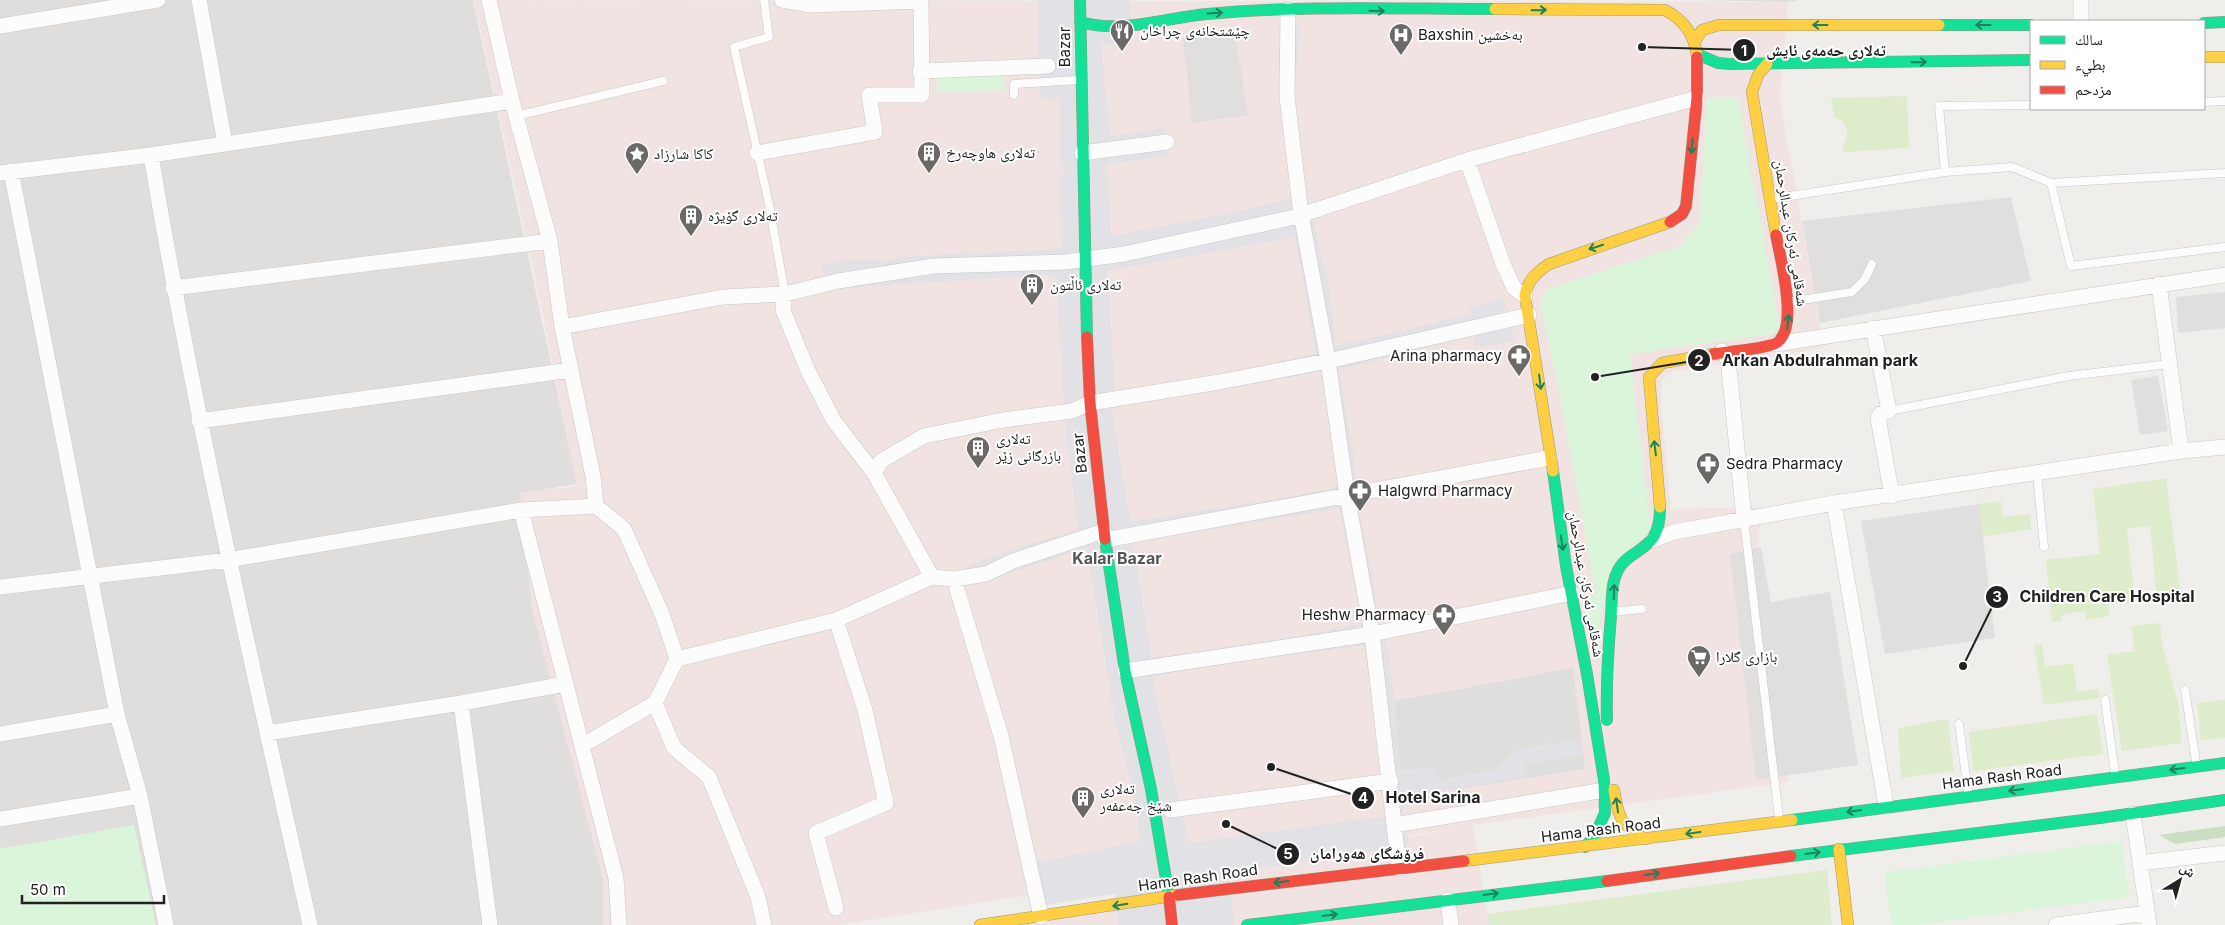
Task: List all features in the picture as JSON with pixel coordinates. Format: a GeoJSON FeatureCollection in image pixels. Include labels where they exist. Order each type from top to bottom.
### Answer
{"type":"FeatureCollection","features":[{"type":"Feature","properties":{"kind":"main road","name":"Bazar"},"geometry":{"type":"LineString","coordinates":[[1080,0],[1084,260],[1090,403],[1105,536],[1125,671],[1151,789],[1172,925]]}},
{"type":"Feature","properties":{"kind":"main road"},"geometry":{"type":"LineString","coordinates":[[1672,0],[1676,16]]}},
{"type":"Feature","properties":{"kind":"main road"},"geometry":{"type":"LineString","coordinates":[[1080,22],[1099,28],[1130,27],[1258,6],[1288,10],[1625,8],[1665,10],[1676,16],[1692,33],[1696,48],[1697,98],[1686,206],[1682,214],[1664,226],[1549,264],[1535,274],[1526,286],[1525,296]]}},
{"type":"Feature","properties":{"kind":"main road"},"geometry":{"type":"LineString","coordinates":[[2205,23],[2225,22]]}},
{"type":"Feature","properties":{"kind":"main road"},"geometry":{"type":"LineString","coordinates":[[1696,48],[1702,30],[1710,26],[1719,25],[2030,26]]}},
{"type":"Feature","properties":{"kind":"main road"},"geometry":{"type":"LineString","coordinates":[[1696,48],[1718,64],[2030,60]]}},
{"type":"Feature","properties":{"kind":"main road"},"geometry":{"type":"LineString","coordinates":[[2205,57],[2225,57]]}},
{"type":"Feature","properties":{"kind":"main road"},"geometry":{"type":"LineString","coordinates":[[1752,92],[1758,76],[1767,64]]}},
{"type":"Feature","properties":{"kind":"main road"},"geometry":{"type":"LineString","coordinates":[[1697,98],[1709,82]]}},
{"type":"Feature","properties":{"kind":"main road"},"geometry":{"type":"LineString","coordinates":[[1746,82],[1752,92]]}},
{"type":"Feature","properties":{"kind":"main road","name":"شەقامی ئەرکان عبدالرحمان"},"geometry":{"type":"LineString","coordinates":[[1752,92],[1787,303],[1788,328],[1783,338],[1775,344]]}},
{"type":"Feature","properties":{"kind":"main road","name":"شەقامی ئەرکان عبدالرحمان"},"geometry":{"type":"LineString","coordinates":[[1525,296],[1549,458],[1587,674],[1605,790],[1604,813],[1595,835],[1585,847]]}},
{"type":"Feature","properties":{"kind":"main road"},"geometry":{"type":"LineString","coordinates":[[1653,540],[1658,532],[1660,520],[1660,498],[1649,395],[1650,377],[1662,363],[1722,350],[1775,344]]}},
{"type":"Feature","properties":{"kind":"main road","name":"شەقامی ئەرکان عبدالرحمان"},"geometry":{"type":"LineString","coordinates":[[1646,839],[1629,831],[1618,819],[1605,704],[1608,636],[1614,580],[1620,567],[1628,557],[1653,540]]}},
{"type":"Feature","properties":{"kind":"main road"},"geometry":{"type":"LineString","coordinates":[[1587,674],[1606,668]]}},
{"type":"Feature","properties":{"kind":"main road","name":"Hama Rash Road"},"geometry":{"type":"LineString","coordinates":[[980,925],[1169,897],[1190,892],[1585,847],[2225,763]]}},
{"type":"Feature","properties":{"kind":"main road"},"geometry":{"type":"LineString","coordinates":[[1247,925],[1702,869],[1839,849],[2133,814],[2225,800]]}},
{"type":"Feature","properties":{"kind":"main road"},"geometry":{"type":"LineString","coordinates":[[1839,849],[1848,925]]}},
{"type":"Feature","properties":{"kind":"street"},"geometry":{"type":"LineString","coordinates":[[0,26],[158,0]]}},
{"type":"Feature","properties":{"kind":"street"},"geometry":{"type":"LineString","coordinates":[[199,0],[225,144]]}},
{"type":"Feature","properties":{"kind":"street"},"geometry":{"type":"LineString","coordinates":[[489,0],[512,101],[550,242],[562,327],[593,476],[596,506]]}},
{"type":"Feature","properties":{"kind":"street"},"geometry":{"type":"LineString","coordinates":[[757,153],[875,132],[869,95],[922,96],[920,70],[921,1],[811,6],[782,0]]}},
{"type":"Feature","properties":{"kind":"street"},"geometry":{"type":"LineString","coordinates":[[2081,0],[2081,20]]}},
{"type":"Feature","properties":{"kind":"street"},"geometry":{"type":"LineString","coordinates":[[1288,10],[1287,97],[1301,214],[1328,361],[1347,495],[1372,634],[1399,868]]}},
{"type":"Feature","properties":{"kind":"street"},"geometry":{"type":"LineString","coordinates":[[920,70],[1048,66]]}},
{"type":"Feature","properties":{"kind":"street"},"geometry":{"type":"LineString","coordinates":[[562,327],[723,297],[785,294],[838,281],[934,266],[1084,260],[1134,252],[1301,214],[1467,160],[1697,98]]}},
{"type":"Feature","properties":{"kind":"street"},"geometry":{"type":"LineString","coordinates":[[166,925],[140,796],[118,714],[92,576],[5,172],[151,155],[512,101]]}},
{"type":"Feature","properties":{"kind":"street"},"geometry":{"type":"LineString","coordinates":[[1082,154],[1167,142]]}},
{"type":"Feature","properties":{"kind":"street"},"geometry":{"type":"LineString","coordinates":[[151,155],[173,288],[199,421],[228,560],[310,925]]}},
{"type":"Feature","properties":{"kind":"street"},"geometry":{"type":"LineString","coordinates":[[1467,160],[1503,264],[1514,288],[1525,296]]}},
{"type":"Feature","properties":{"kind":"street"},"geometry":{"type":"LineString","coordinates":[[173,288],[550,242]]}},
{"type":"Feature","properties":{"kind":"street"},"geometry":{"type":"LineString","coordinates":[[1775,344],[2225,275]]}},
{"type":"Feature","properties":{"kind":"street"},"geometry":{"type":"LineString","coordinates":[[2159,284],[2181,451]]}},
{"type":"Feature","properties":{"kind":"street"},"geometry":{"type":"LineString","coordinates":[[785,294],[783,310],[808,371],[834,421],[874,473],[932,577]]}},
{"type":"Feature","properties":{"kind":"street"},"geometry":{"type":"LineString","coordinates":[[874,473],[881,461],[924,436],[1003,420],[1072,411],[1090,403],[1219,382],[1328,361],[1529,315]]}},
{"type":"Feature","properties":{"kind":"street"},"geometry":{"type":"LineString","coordinates":[[1873,328],[1889,411],[1880,414],[1878,418],[1892,496]]}},
{"type":"Feature","properties":{"kind":"street"},"geometry":{"type":"LineString","coordinates":[[1722,350],[1728,359],[1744,519]]}},
{"type":"Feature","properties":{"kind":"street"},"geometry":{"type":"LineString","coordinates":[[199,421],[571,370]]}},
{"type":"Feature","properties":{"kind":"street"},"geometry":{"type":"LineString","coordinates":[[1653,540],[1674,532],[1834,503],[1892,496],[2181,451],[2225,447]]}},
{"type":"Feature","properties":{"kind":"street"},"geometry":{"type":"LineString","coordinates":[[677,659],[836,620],[932,577],[954,579],[986,574],[1013,561],[1105,536],[1549,458]]}},
{"type":"Feature","properties":{"kind":"street"},"geometry":{"type":"LineString","coordinates":[[1834,503],[1886,806]]}},
{"type":"Feature","properties":{"kind":"street"},"geometry":{"type":"LineString","coordinates":[[0,586],[228,560],[521,510],[596,506],[624,530],[662,614],[677,659],[655,703],[583,745]]}},
{"type":"Feature","properties":{"kind":"street"},"geometry":{"type":"LineString","coordinates":[[521,510],[616,878],[619,925]]}},
{"type":"Feature","properties":{"kind":"street"},"geometry":{"type":"LineString","coordinates":[[954,579],[1000,736],[1041,917]]}},
{"type":"Feature","properties":{"kind":"street"},"geometry":{"type":"LineString","coordinates":[[1125,671],[1372,634],[1572,593]]}},
{"type":"Feature","properties":{"kind":"street"},"geometry":{"type":"LineString","coordinates":[[836,620],[864,710],[886,803],[816,833],[836,908]]}},
{"type":"Feature","properties":{"kind":"street"},"geometry":{"type":"LineString","coordinates":[[267,733],[460,703],[566,684]]}},
{"type":"Feature","properties":{"kind":"street"},"geometry":{"type":"LineString","coordinates":[[460,703],[490,925]]}},
{"type":"Feature","properties":{"kind":"street"},"geometry":{"type":"LineString","coordinates":[[655,703],[674,748],[709,777],[758,897],[764,925]]}},
{"type":"Feature","properties":{"kind":"street"},"geometry":{"type":"LineString","coordinates":[[0,734],[118,714]]}},
{"type":"Feature","properties":{"kind":"street"},"geometry":{"type":"LineString","coordinates":[[1170,810],[1390,781]]}},
{"type":"Feature","properties":{"kind":"street"},"geometry":{"type":"LineString","coordinates":[[1394,825],[1605,790]]}},
{"type":"Feature","properties":{"kind":"street"},"geometry":{"type":"LineString","coordinates":[[0,819],[140,796]]}},
{"type":"Feature","properties":{"kind":"street"},"geometry":{"type":"LineString","coordinates":[[2056,925],[2148,919],[2133,814]]}},
{"type":"Feature","properties":{"kind":"street"},"geometry":{"type":"LineString","coordinates":[[2140,863],[2225,854]]}},
{"type":"Feature","properties":{"kind":"street"},"geometry":{"type":"LineString","coordinates":[[1448,900],[1451,925]]}},
{"type":"Feature","properties":{"kind":"lane"},"geometry":{"type":"LineString","coordinates":[[764,0],[769,37],[734,47],[770,204],[785,294]]}},
{"type":"Feature","properties":{"kind":"lane"},"geometry":{"type":"LineString","coordinates":[[1014,95],[1014,84],[1080,80]]}},
{"type":"Feature","properties":{"kind":"lane"},"geometry":{"type":"LineString","coordinates":[[516,116],[663,81]]}},
{"type":"Feature","properties":{"kind":"lane"},"geometry":{"type":"LineString","coordinates":[[2205,102],[2225,101]]}},
{"type":"Feature","properties":{"kind":"lane"},"geometry":{"type":"LineString","coordinates":[[1945,172],[1939,106],[2030,105]]}},
{"type":"Feature","properties":{"kind":"lane"},"geometry":{"type":"LineString","coordinates":[[1771,199],[1945,172],[2012,167],[2051,183],[2225,172]]}},
{"type":"Feature","properties":{"kind":"lane"},"geometry":{"type":"LineString","coordinates":[[2051,183],[2071,266],[2225,247]]}},
{"type":"Feature","properties":{"kind":"lane"},"geometry":{"type":"LineString","coordinates":[[1787,303],[1852,292],[1865,279],[1872,264]]}},
{"type":"Feature","properties":{"kind":"lane"},"geometry":{"type":"LineString","coordinates":[[1889,411],[2069,376],[2169,364]]}},
{"type":"Feature","properties":{"kind":"lane"},"geometry":{"type":"LineString","coordinates":[[2037,473],[2044,547]]}},
{"type":"Feature","properties":{"kind":"lane"},"geometry":{"type":"LineString","coordinates":[[1744,519],[1779,822]]}},
{"type":"Feature","properties":{"kind":"lane"},"geometry":{"type":"LineString","coordinates":[[1612,612],[1642,609]]}},
{"type":"Feature","properties":{"kind":"lane"},"geometry":{"type":"LineString","coordinates":[[2185,690],[2196,766]]}},
{"type":"Feature","properties":{"kind":"lane"},"geometry":{"type":"LineString","coordinates":[[2105,700],[2115,777]]}},
{"type":"Feature","properties":{"kind":"lane"},"geometry":{"type":"LineString","coordinates":[[1959,724],[1968,796]]}},
{"type":"Feature","properties":{"kind":"shaded area"},"geometry":{"type":"Polygon","coordinates":[[[0,0],[473,0],[577,484],[524,493],[572,755],[603,878],[603,925],[0,925],[0,0]]]}},
{"type":"Feature","properties":{"kind":"shaded area","name":"Kalar Bazar"},"geometry":{"type":"Polygon","coordinates":[[[474,0],[1788,2],[1780,99],[1824,348],[1670,372],[1662,381],[1661,407],[1671,509],[1762,507],[1756,558],[1789,782],[1473,825],[1489,925],[985,925],[1228,873],[1455,828],[839,925],[603,925],[603,879],[532,609],[520,493],[577,486],[540,301],[474,0]]]}},
{"type":"Feature","properties":{"kind":"shaded area"},"geometry":{"type":"Polygon","coordinates":[[[1039,0],[1130,0],[1131,42],[1101,45],[1110,136],[1165,128],[1168,156],[1107,164],[1111,236],[1221,215],[1293,198],[1282,25],[1300,26],[1294,99],[1307,196],[1329,286],[1335,346],[1472,314],[1469,307],[1504,298],[1507,310],[1500,312],[1489,322],[1510,316],[1514,341],[1475,347],[1474,335],[1339,370],[1357,481],[1363,499],[1358,506],[1370,562],[1378,621],[1386,638],[1395,701],[1400,769],[1434,768],[1438,779],[1492,770],[1517,750],[1528,746],[1581,740],[1583,755],[1524,765],[1526,777],[1402,798],[1409,845],[1228,873],[1234,925],[1118,925],[1115,894],[1032,907],[1023,865],[1141,841],[1126,759],[1115,720],[1087,548],[970,586],[964,567],[1015,548],[1078,530],[1065,421],[1056,274],[831,289],[820,265],[856,260],[895,261],[896,257],[1061,249],[1060,179],[1065,169],[1060,161],[1060,98],[1041,99],[1038,63],[1039,0]],[[1295,237],[1107,271],[1115,391],[1223,374],[1316,353],[1295,237]],[[1324,371],[1211,392],[1111,405],[1130,522],[1296,496],[1339,486],[1324,371]],[[1339,508],[1132,543],[1152,658],[1305,635],[1362,623],[1339,508]],[[1364,646],[1218,664],[1152,677],[1179,802],[1385,775],[1364,646]],[[1386,789],[1183,817],[1189,843],[1388,816],[1386,789]]]}},
{"type":"Feature","properties":{"kind":"shaded area"},"geometry":{"type":"Polygon","coordinates":[[[1692,0],[1799,0],[1788,2],[1692,0]]]}},
{"type":"Feature","properties":{"kind":"shaded area"},"geometry":{"type":"Polygon","coordinates":[[[1235,33],[1248,115],[1192,123],[1183,38],[1235,33]]]}},
{"type":"Feature","properties":{"kind":"shaded area"},"geometry":{"type":"Polygon","coordinates":[[[2011,197],[2031,281],[1820,323],[1802,221],[2011,197]]]}},
{"type":"Feature","properties":{"kind":"shaded area"},"geometry":{"type":"Polygon","coordinates":[[[2225,292],[2225,328],[2178,333],[2176,297],[2225,292]]]}},
{"type":"Feature","properties":{"kind":"shaded area"},"geometry":{"type":"Polygon","coordinates":[[[2158,376],[2168,431],[2140,435],[2131,380],[2158,376]]]}},
{"type":"Feature","properties":{"kind":"shaded area"},"geometry":{"type":"Polygon","coordinates":[[[1979,504],[1995,638],[1885,654],[1861,521],[1979,504]]]}},
{"type":"Feature","properties":{"kind":"shaded area"},"geometry":{"type":"Polygon","coordinates":[[[1761,547],[1771,602],[1830,592],[1858,765],[1756,780],[1730,554],[1761,547]]]}},
{"type":"Feature","properties":{"kind":"shaded area"},"geometry":{"type":"Polygon","coordinates":[[[1573,668],[1585,769],[1402,798],[1395,701],[1573,668]]]}},
{"type":"Feature","properties":{"kind":"green space"},"geometry":{"type":"Polygon","coordinates":[[[1004,73],[1005,90],[938,92],[937,75],[1004,73]]]}},
{"type":"Feature","properties":{"kind":"green space"},"geometry":{"type":"Polygon","coordinates":[[[1907,96],[1909,148],[1845,152],[1842,147],[1847,138],[1847,130],[1839,119],[1834,117],[1831,98],[1907,96]]]}},
{"type":"Feature","properties":{"kind":"green space"},"geometry":{"type":"Polygon","coordinates":[[[1738,97],[1780,328],[1772,334],[1630,354],[1651,528],[1604,598],[1600,619],[1599,658],[1593,660],[1582,605],[1596,592],[1541,301],[1547,289],[1678,247],[1700,222],[1707,98],[1738,97]]]}},
{"type":"Feature","properties":{"kind":"green space"},"geometry":{"type":"Polygon","coordinates":[[[2166,478],[2181,597],[2157,599],[2150,526],[2127,528],[2135,603],[2108,605],[2109,616],[2086,620],[2085,611],[2061,615],[2061,621],[2052,622],[2046,560],[2100,554],[2093,489],[2166,478]]]}},
{"type":"Feature","properties":{"kind":"green space"},"geometry":{"type":"Polygon","coordinates":[[[2001,501],[2003,517],[2030,514],[2031,529],[1983,537],[1979,504],[2001,501]]]}},
{"type":"Feature","properties":{"kind":"green space"},"geometry":{"type":"Polygon","coordinates":[[[2160,623],[2162,644],[2178,702],[2182,743],[2122,751],[2107,655],[2135,651],[2131,626],[2160,623]]]}},
{"type":"Feature","properties":{"kind":"green space"},"geometry":{"type":"Polygon","coordinates":[[[2042,644],[2045,667],[2073,663],[2077,692],[2097,689],[2100,698],[2044,705],[2034,645],[2042,644]]]}},
{"type":"Feature","properties":{"kind":"green space"},"geometry":{"type":"Polygon","coordinates":[[[2225,700],[2225,738],[2201,740],[2197,703],[2225,700]]]}},
{"type":"Feature","properties":{"kind":"green space"},"geometry":{"type":"Polygon","coordinates":[[[2097,714],[2103,754],[1973,771],[1969,732],[2097,714]]]}},
{"type":"Feature","properties":{"kind":"green space"},"geometry":{"type":"Polygon","coordinates":[[[1948,719],[1954,771],[1901,778],[1898,728],[1948,719]]]}},
{"type":"Feature","properties":{"kind":"green space"},"geometry":{"type":"Polygon","coordinates":[[[134,825],[156,925],[0,925],[0,849],[134,825]]]}},
{"type":"Feature","properties":{"kind":"green space"},"geometry":{"type":"Polygon","coordinates":[[[2225,826],[2225,837],[2175,844],[2159,835],[2225,826]]]}},
{"type":"Feature","properties":{"kind":"green space"},"geometry":{"type":"Polygon","coordinates":[[[2122,841],[2129,897],[1918,925],[1891,925],[1884,872],[2122,841]]]}},
{"type":"Feature","properties":{"kind":"green space"},"geometry":{"type":"Polygon","coordinates":[[[1827,870],[1832,925],[1489,925],[1488,914],[1827,870]]]}},
{"type":"Feature","properties":{"kind":"traffic: fast"},"geometry":{"type":"LineString","coordinates":[[1080,0],[1087,337]]}},
{"type":"Feature","properties":{"kind":"traffic: fast"},"geometry":{"type":"LineString","coordinates":[[1080,22],[1096,25],[1128,26],[1207,14],[1279,9],[1495,9]]}},
{"type":"Feature","properties":{"kind":"traffic: fast"},"geometry":{"type":"LineString","coordinates":[[2205,23],[2225,22]]}},
{"type":"Feature","properties":{"kind":"traffic: fast"},"geometry":{"type":"LineString","coordinates":[[1939,25],[2030,25]]}},
{"type":"Feature","properties":{"kind":"traffic: fast"},"geometry":{"type":"LineString","coordinates":[[1697,54],[1718,63],[1730,64],[2030,60]]}},
{"type":"Feature","properties":{"kind":"traffic: fast"},"geometry":{"type":"LineString","coordinates":[[1553,471],[1566,566],[1587,674],[1604,780],[1605,813],[1595,835],[1585,847]]}},
{"type":"Feature","properties":{"kind":"traffic: fast"},"geometry":{"type":"LineString","coordinates":[[1607,720],[1608,668],[1614,581],[1625,561],[1648,543],[1654,535],[1659,524],[1660,507]]}},
{"type":"Feature","properties":{"kind":"traffic: fast"},"geometry":{"type":"LineString","coordinates":[[1105,539],[1125,671],[1151,789],[1169,897]]}},
{"type":"Feature","properties":{"kind":"traffic: fast"},"geometry":{"type":"LineString","coordinates":[[1792,820],[2225,763]]}},
{"type":"Feature","properties":{"kind":"traffic: fast"},"geometry":{"type":"LineString","coordinates":[[1791,856],[2100,818],[2225,800]]}},
{"type":"Feature","properties":{"kind":"traffic: fast"},"geometry":{"type":"LineString","coordinates":[[1247,925],[1607,881]]}},
{"type":"Feature","properties":{"kind":"traffic: slow"},"geometry":{"type":"LineString","coordinates":[[1495,9],[1665,10],[1683,23],[1694,42],[1697,57]]}},
{"type":"Feature","properties":{"kind":"traffic: slow"},"geometry":{"type":"LineString","coordinates":[[1694,43],[1702,30],[1719,25],[1939,25]]}},
{"type":"Feature","properties":{"kind":"traffic: slow"},"geometry":{"type":"LineString","coordinates":[[2205,57],[2225,57]]}},
{"type":"Feature","properties":{"kind":"traffic: slow"},"geometry":{"type":"LineString","coordinates":[[1767,64],[1758,75],[1752,92],[1776,235]]}},
{"type":"Feature","properties":{"kind":"traffic: slow"},"geometry":{"type":"LineString","coordinates":[[1553,471],[1525,296],[1530,281],[1549,264],[1670,222]]}},
{"type":"Feature","properties":{"kind":"traffic: slow"},"geometry":{"type":"LineString","coordinates":[[1660,507],[1649,377],[1662,363],[1713,354]]}},
{"type":"Feature","properties":{"kind":"traffic: slow"},"geometry":{"type":"LineString","coordinates":[[1614,790],[1622,820],[1631,830],[1646,839]]}},
{"type":"Feature","properties":{"kind":"traffic: slow"},"geometry":{"type":"LineString","coordinates":[[1464,861],[1792,820]]}},
{"type":"Feature","properties":{"kind":"traffic: slow"},"geometry":{"type":"LineString","coordinates":[[1839,849],[1848,925]]}},
{"type":"Feature","properties":{"kind":"traffic: slow"},"geometry":{"type":"LineString","coordinates":[[980,925],[1178,895]]}},
{"type":"Feature","properties":{"kind":"traffic: jam"},"geometry":{"type":"LineString","coordinates":[[1670,222],[1682,214],[1686,206],[1697,98],[1697,57]]}},
{"type":"Feature","properties":{"kind":"traffic: jam"},"geometry":{"type":"LineString","coordinates":[[1713,354],[1768,346],[1774,344],[1782,337],[1788,311],[1787,294],[1776,235]]}},
{"type":"Feature","properties":{"kind":"traffic: jam"},"geometry":{"type":"LineString","coordinates":[[1087,337],[1090,403],[1105,539]]}},
{"type":"Feature","properties":{"kind":"traffic: jam"},"geometry":{"type":"LineString","coordinates":[[1607,881],[1791,856]]}},
{"type":"Feature","properties":{"kind":"traffic: jam"},"geometry":{"type":"LineString","coordinates":[[1178,895],[1464,861]]}},
{"type":"Feature","properties":{"kind":"traffic: jam"},"geometry":{"type":"LineString","coordinates":[[1169,897],[1172,925]]}},
{"type":"Feature","properties":{"kind":"place","name":"تەلاری حەمەی ئایش"},"geometry":{"type":"Point","coordinates":[1642,47]}},
{"type":"Feature","properties":{"kind":"place","name":"چێشتخانەی چراخان"},"geometry":{"type":"Point","coordinates":[1122,52]}},
{"type":"Feature","properties":{"kind":"place","name":"Baxshin بەخشین"},"geometry":{"type":"Point","coordinates":[1401,56]}},
{"type":"Feature","properties":{"kind":"place","name":"تەلاری هاوچەرخ"},"geometry":{"type":"Point","coordinates":[929,174]}},
{"type":"Feature","properties":{"kind":"place","name":"كاكا شارزاد"},"geometry":{"type":"Point","coordinates":[637,175]}},
{"type":"Feature","properties":{"kind":"place","name":"تەلاری گۆیژە"},"geometry":{"type":"Point","coordinates":[691,237]}},
{"type":"Feature","properties":{"kind":"place","name":"تەلاری ئاڵتون"},"geometry":{"type":"Point","coordinates":[1032,306]}},
{"type":"Feature","properties":{"kind":"place","name":"Arina pharmacy"},"geometry":{"type":"Point","coordinates":[1519,377]}},
{"type":"Feature","properties":{"kind":"place","name":"Arkan Abdulrahman park"},"geometry":{"type":"Point","coordinates":[1595,377]}},
{"type":"Feature","properties":{"kind":"place","name":"تەلاری بازرگانی زێر"},"geometry":{"type":"Point","coordinates":[978,469]}},
{"type":"Feature","properties":{"kind":"place","name":"Sedra Pharmacy"},"geometry":{"type":"Point","coordinates":[1708,485]}},
{"type":"Feature","properties":{"kind":"place","name":"Halgwrd Pharmacy"},"geometry":{"type":"Point","coordinates":[1360,512]}},
{"type":"Feature","properties":{"kind":"place","name":"Heshw Pharmacy"},"geometry":{"type":"Point","coordinates":[1444,636]}},
{"type":"Feature","properties":{"kind":"place","name":"Children Care Hospital"},"geometry":{"type":"Point","coordinates":[1963,666]}},
{"type":"Feature","properties":{"kind":"place","name":"بازاری گلارا"},"geometry":{"type":"Point","coordinates":[1699,678]}},
{"type":"Feature","properties":{"kind":"place","name":"Hotel Sarina"},"geometry":{"type":"Point","coordinates":[1271,767]}},
{"type":"Feature","properties":{"kind":"place","name":"تەلاری شێخ جەعفەر"},"geometry":{"type":"Point","coordinates":[1083,819]}},
{"type":"Feature","properties":{"kind":"place","name":"فرۆشگای هەورامان"},"geometry":{"type":"Point","coordinates":[1226,824]}},
{"type":"Feature","properties":{"kind":"district","name":"Kalar Bazar"},"geometry":{"type":"Point","coordinates":[1117,558]}}]}
